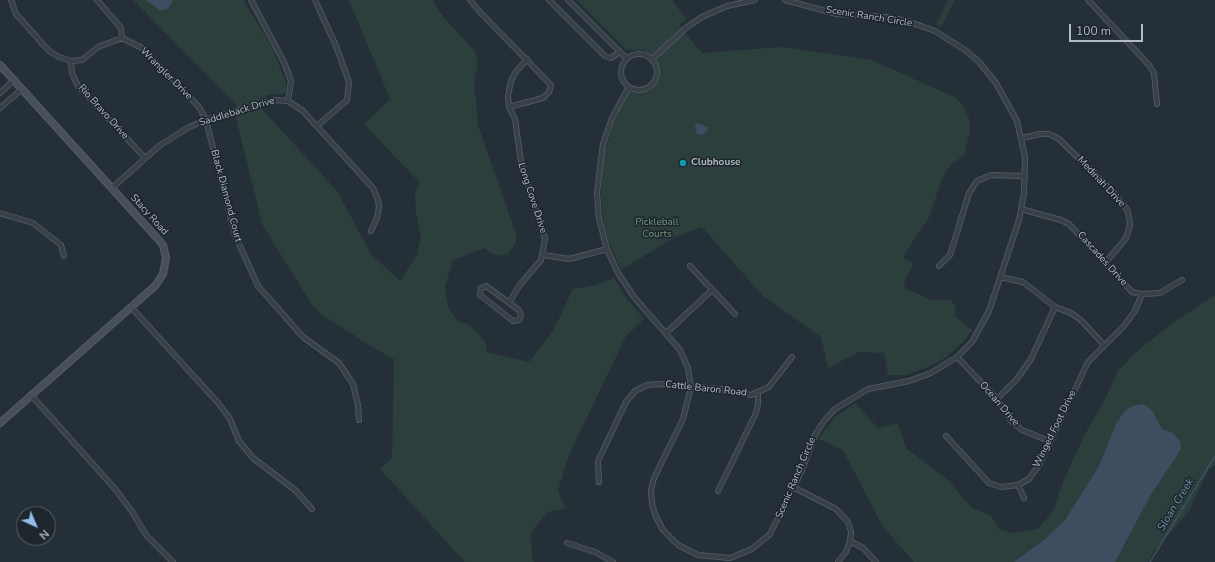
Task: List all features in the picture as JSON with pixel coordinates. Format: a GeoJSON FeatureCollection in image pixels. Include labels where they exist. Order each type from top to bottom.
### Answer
{"type":"FeatureCollection","features":[{"type":"Feature","properties":{"kind":"main road","name":"Stacy Road"},"geometry":{"type":"LineString","coordinates":[[0,65],[157,238],[165,251],[165,266],[159,281],[0,423]]}},
{"type":"Feature","properties":{"kind":"street"},"geometry":{"type":"LineString","coordinates":[[10,0],[16,14],[49,51],[59,57],[72,61],[82,60],[98,47],[122,38],[121,28],[96,0]]}},
{"type":"Feature","properties":{"kind":"street"},"geometry":{"type":"LineString","coordinates":[[251,0],[284,62],[291,81],[288,101]]}},
{"type":"Feature","properties":{"kind":"street"},"geometry":{"type":"LineString","coordinates":[[315,0],[336,46],[349,82],[347,100],[317,126]]}},
{"type":"Feature","properties":{"kind":"street"},"geometry":{"type":"LineString","coordinates":[[470,0],[551,85],[549,92],[543,98],[509,108]]}},
{"type":"Feature","properties":{"kind":"street"},"geometry":{"type":"LineString","coordinates":[[549,0],[605,56],[611,58],[620,52]]}},
{"type":"Feature","properties":{"kind":"street"},"geometry":{"type":"LineString","coordinates":[[568,0],[627,59]]}},
{"type":"Feature","properties":{"kind":"street"},"geometry":{"type":"LineString","coordinates":[[726,0],[727,6]]}},
{"type":"Feature","properties":{"kind":"street"},"geometry":{"type":"LineString","coordinates":[[652,59],[694,22],[711,12],[727,6],[755,0]]}},
{"type":"Feature","properties":{"kind":"street","name":"Scenic Ranch Circle"},"geometry":{"type":"LineString","coordinates":[[629,87],[617,107],[606,134],[598,169],[598,206],[607,249],[617,271],[629,291],[683,355],[688,368],[691,387],[683,419],[654,478],[651,490],[652,504],[656,517],[663,530],[678,545],[698,555],[730,560],[752,550],[770,534],[793,487],[815,435],[824,421],[841,404],[868,389],[922,377],[957,357],[972,342],[989,311],[1000,277],[1021,209],[1025,176],[1025,157],[1022,138],[1014,114],[996,83],[979,62],[952,41],[930,29],[907,21],[887,17],[837,14],[785,0]]}},
{"type":"Feature","properties":{"kind":"street"},"geometry":{"type":"LineString","coordinates":[[1088,0],[1149,65],[1154,73],[1157,104]]}},
{"type":"Feature","properties":{"kind":"street","name":"Wrangler Drive"},"geometry":{"type":"LineString","coordinates":[[122,38],[142,48],[199,107],[206,120]]}},
{"type":"Feature","properties":{"kind":"street"},"geometry":{"type":"LineString","coordinates":[[642,54],[652,59],[658,69],[655,81],[646,89],[634,90],[629,87],[622,79],[621,74],[624,63],[627,59],[631,56],[642,54]]}},
{"type":"Feature","properties":{"kind":"street","name":"Long Cove Drive"},"geometry":{"type":"LineString","coordinates":[[527,60],[515,73],[511,81],[508,96],[509,108],[515,119],[521,162],[544,234],[543,255]]}},
{"type":"Feature","properties":{"kind":"street","name":"Rio Bravo Drive"},"geometry":{"type":"LineString","coordinates":[[72,61],[72,73],[78,86],[145,158]]}},
{"type":"Feature","properties":{"kind":"street"},"geometry":{"type":"LineString","coordinates":[[0,93],[14,80]]}},
{"type":"Feature","properties":{"kind":"street"},"geometry":{"type":"LineString","coordinates":[[0,108],[22,89]]}},
{"type":"Feature","properties":{"kind":"street","name":"Saddleback Drive"},"geometry":{"type":"LineString","coordinates":[[112,188],[145,158],[171,138],[206,120],[274,100],[288,101],[298,107],[317,126],[376,194],[379,214],[371,231]]}},
{"type":"Feature","properties":{"kind":"street","name":"Black Diamond Court"},"geometry":{"type":"LineString","coordinates":[[206,120],[234,235],[258,286],[303,337],[339,363],[353,384],[358,405],[359,420]]}},
{"type":"Feature","properties":{"kind":"street","name":"Medinah Drive"},"geometry":{"type":"LineString","coordinates":[[1022,138],[1040,134],[1049,134],[1059,139],[1116,195],[1128,211],[1130,225],[1126,238],[1106,262]]}},
{"type":"Feature","properties":{"kind":"street"},"geometry":{"type":"LineString","coordinates":[[939,266],[950,255],[969,193],[977,181],[991,175],[1025,176]]}},
{"type":"Feature","properties":{"kind":"street","name":"Cascades Drive"},"geometry":{"type":"LineString","coordinates":[[1021,209],[1061,220],[1069,224],[1106,262],[1132,292],[1142,294]]}},
{"type":"Feature","properties":{"kind":"street"},"geometry":{"type":"LineString","coordinates":[[0,213],[33,223],[61,245],[64,256]]}},
{"type":"Feature","properties":{"kind":"street"},"geometry":{"type":"LineString","coordinates":[[509,302],[543,255],[569,259],[607,249]]}},
{"type":"Feature","properties":{"kind":"street"},"geometry":{"type":"LineString","coordinates":[[690,266],[735,314]]}},
{"type":"Feature","properties":{"kind":"street"},"geometry":{"type":"LineString","coordinates":[[1000,277],[1023,282],[1055,307],[1071,313],[1081,320],[1104,345]]}},
{"type":"Feature","properties":{"kind":"street"},"geometry":{"type":"LineString","coordinates":[[1142,294],[1160,293],[1182,280]]}},
{"type":"Feature","properties":{"kind":"street"},"geometry":{"type":"LineString","coordinates":[[486,286],[509,302],[521,312],[519,320],[513,321],[480,295],[480,290],[486,286]]}},
{"type":"Feature","properties":{"kind":"street"},"geometry":{"type":"LineString","coordinates":[[666,333],[712,290]]}},
{"type":"Feature","properties":{"kind":"street","name":"Winged Foot Drive"},"geometry":{"type":"LineString","coordinates":[[1018,485],[1029,479],[1036,470],[1088,362],[1123,327],[1135,311],[1142,294]]}},
{"type":"Feature","properties":{"kind":"street"},"geometry":{"type":"LineString","coordinates":[[131,307],[219,404],[230,419],[239,441],[253,458],[295,490],[312,509]]}},
{"type":"Feature","properties":{"kind":"street"},"geometry":{"type":"LineString","coordinates":[[997,400],[1017,379],[1031,359],[1055,307]]}},
{"type":"Feature","properties":{"kind":"street","name":"Cattle Baron Road"},"geometry":{"type":"LineString","coordinates":[[599,482],[598,460],[626,402],[635,391],[654,384],[720,389],[745,394],[758,393],[773,383],[792,357]]}},
{"type":"Feature","properties":{"kind":"street","name":"Ocean Drive"},"geometry":{"type":"LineString","coordinates":[[957,357],[997,400],[1011,420],[1022,430],[1049,441]]}},
{"type":"Feature","properties":{"kind":"street"},"geometry":{"type":"LineString","coordinates":[[718,491],[755,415],[758,405],[758,393]]}},
{"type":"Feature","properties":{"kind":"street"},"geometry":{"type":"LineString","coordinates":[[31,395],[116,490],[133,513],[146,535],[173,562]]}},
{"type":"Feature","properties":{"kind":"street"},"geometry":{"type":"LineString","coordinates":[[946,436],[989,483],[1001,487],[1018,485],[1024,498]]}},
{"type":"Feature","properties":{"kind":"street"},"geometry":{"type":"LineString","coordinates":[[793,487],[840,512],[850,527],[850,541],[846,552],[838,562]]}},
{"type":"Feature","properties":{"kind":"street"},"geometry":{"type":"LineString","coordinates":[[850,541],[866,551],[876,562]]}},
{"type":"Feature","properties":{"kind":"street"},"geometry":{"type":"LineString","coordinates":[[567,542],[595,552],[612,562]]}},
{"type":"Feature","properties":{"kind":"green space"},"geometry":{"type":"Polygon","coordinates":[[[133,0],[243,0],[272,47],[286,83],[286,92],[282,94],[267,95],[260,107],[337,191],[371,254],[400,281],[417,255],[421,237],[416,213],[415,192],[420,183],[364,124],[390,99],[349,0],[432,0],[444,18],[474,50],[478,62],[474,82],[478,125],[516,234],[516,243],[508,254],[501,256],[492,254],[485,248],[453,260],[445,287],[448,307],[460,322],[467,324],[478,333],[487,345],[486,352],[529,362],[553,331],[573,289],[592,286],[614,278],[627,299],[644,319],[626,336],[568,457],[558,490],[565,508],[548,512],[531,532],[532,559],[534,562],[465,562],[380,469],[392,458],[394,359],[377,350],[321,314],[312,305],[262,224],[235,114],[236,104],[133,0]]]}},
{"type":"Feature","properties":{"kind":"green space","name":"Pickleball Courts"},"geometry":{"type":"Polygon","coordinates":[[[577,0],[672,0],[686,19],[679,25],[702,53],[782,47],[872,60],[956,98],[964,107],[969,118],[970,131],[964,155],[952,164],[943,176],[928,220],[904,256],[904,258],[913,264],[905,280],[904,288],[932,300],[950,300],[956,306],[955,316],[972,330],[963,342],[946,357],[933,365],[906,375],[888,375],[884,353],[859,352],[828,368],[821,337],[763,296],[702,227],[675,237],[621,270],[608,240],[604,224],[601,197],[603,160],[613,125],[627,94],[629,92],[640,93],[650,90],[658,80],[659,69],[657,61],[644,50],[626,50],[577,0]]]}},
{"type":"Feature","properties":{"kind":"green space"},"geometry":{"type":"Polygon","coordinates":[[[948,0],[955,0],[941,27],[936,25],[948,0]]]}},
{"type":"Feature","properties":{"kind":"green space"},"geometry":{"type":"Polygon","coordinates":[[[1215,295],[1215,465],[1209,469],[1189,511],[1153,552],[1148,562],[914,562],[883,527],[843,450],[818,439],[835,417],[855,403],[878,428],[898,423],[906,448],[948,480],[971,507],[991,516],[999,529],[1013,533],[1038,529],[1054,510],[1062,484],[1086,432],[1104,402],[1117,372],[1133,355],[1167,327],[1215,295]]]}},
{"type":"Feature","properties":{"kind":"water"},"geometry":{"type":"Polygon","coordinates":[[[146,0],[172,0],[172,3],[168,8],[161,11],[146,0]]]}},
{"type":"Feature","properties":{"kind":"water"},"geometry":{"type":"Polygon","coordinates":[[[696,123],[708,127],[706,133],[701,135],[696,133],[697,128],[694,126],[696,123]]]}},
{"type":"Feature","properties":{"kind":"water"},"geometry":{"type":"Polygon","coordinates":[[[1143,404],[1152,410],[1162,429],[1173,433],[1180,441],[1181,449],[1150,496],[1115,562],[1014,562],[1045,539],[1065,520],[1099,466],[1116,424],[1124,412],[1132,406],[1143,404]]]}},
{"type":"Feature","properties":{"kind":"waterway","name":"Sloan Creek"},"geometry":{"type":"LineString","coordinates":[[1150,562],[1215,456]]}},
{"type":"Feature","properties":{"kind":"place","name":"Clubhouse"},"geometry":{"type":"Point","coordinates":[683,163]}}]}
